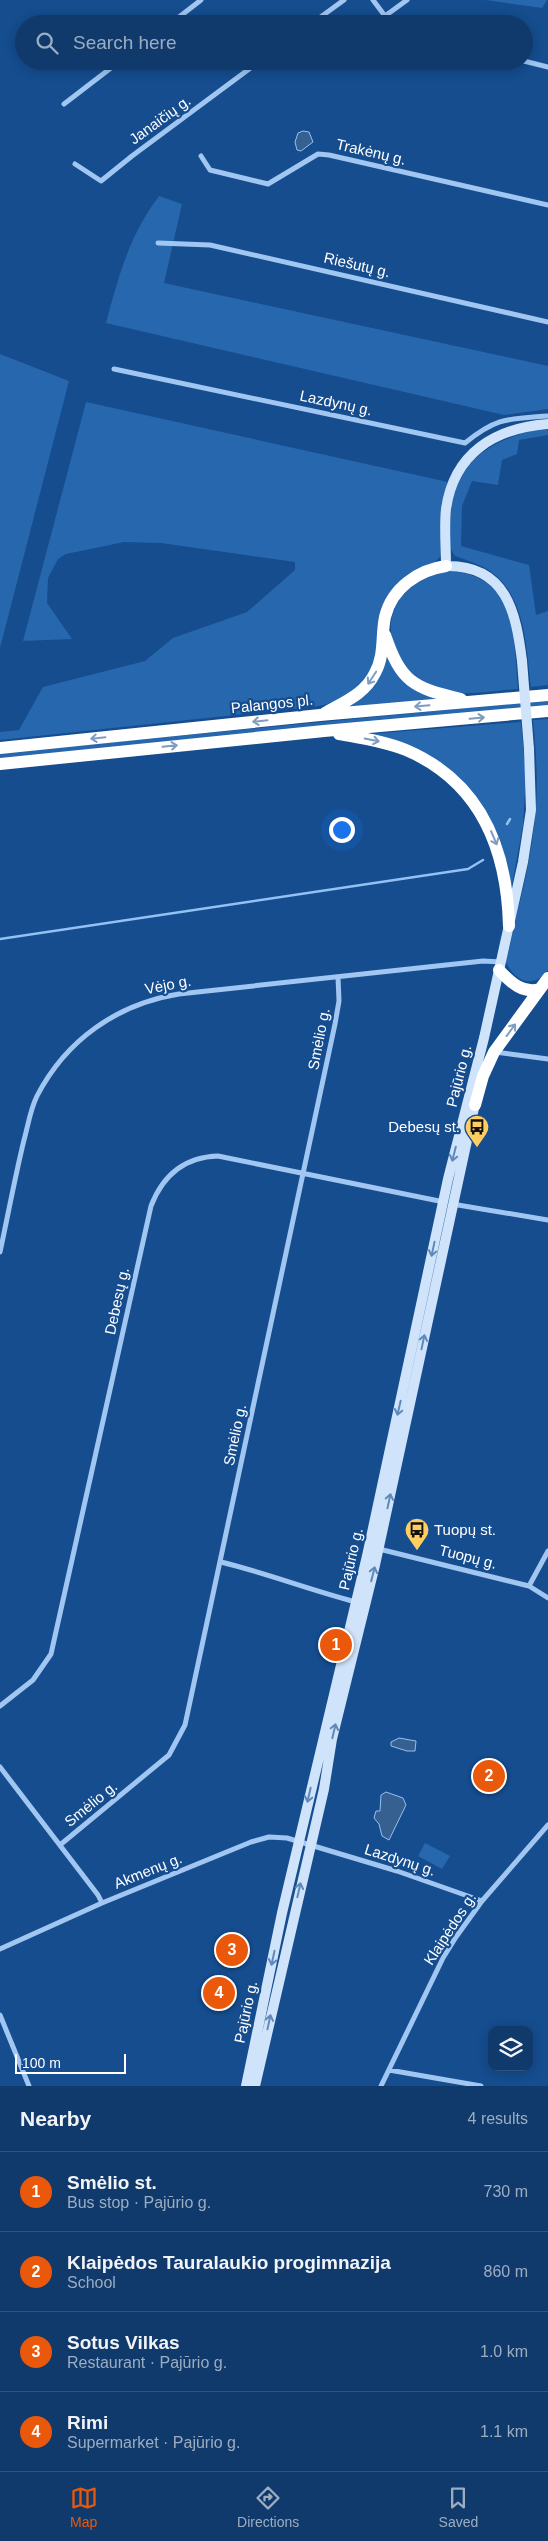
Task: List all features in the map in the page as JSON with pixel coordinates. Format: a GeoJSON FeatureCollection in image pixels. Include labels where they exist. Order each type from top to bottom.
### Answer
{"type":"FeatureCollection","features":[{"type":"Feature","properties":{"kind":"highway"},"geometry":{"type":"LineString","coordinates":[[320,715],[358,694],[370,681],[381,658],[387,611],[400,589],[420,573],[446,566]]}},
{"type":"Feature","properties":{"kind":"highway"},"geometry":{"type":"LineString","coordinates":[[385,632],[396,665],[413,683],[435,693],[470,702]]}},
{"type":"Feature","properties":{"kind":"highway","name":"Palangos pl."},"geometry":{"type":"LineString","coordinates":[[0,748],[320,715],[548,695]]}},
{"type":"Feature","properties":{"kind":"highway"},"geometry":{"type":"LineString","coordinates":[[0,764],[324,731],[548,711]]}},
{"type":"Feature","properties":{"kind":"highway"},"geometry":{"type":"LineString","coordinates":[[324,731],[378,741],[406,750],[428,762],[463,790],[476,805],[496,842],[503,868],[509,926]]}},
{"type":"Feature","properties":{"kind":"highway"},"geometry":{"type":"LineString","coordinates":[[500,966],[521,988],[530,992],[540,989]]}},
{"type":"Feature","properties":{"kind":"highway"},"geometry":{"type":"LineString","coordinates":[[475,1105],[483,1076],[494,1052],[548,978]]}},
{"type":"Feature","properties":{"kind":"main road"},"geometry":{"type":"LineString","coordinates":[[446,566],[446,508],[452,486],[460,470],[482,445],[497,435],[519,428],[548,424]]}},
{"type":"Feature","properties":{"kind":"main road","name":"Pajūrio g."},"geometry":{"type":"LineString","coordinates":[[246,2086],[299,1842],[356,1602],[443,1201],[484,1038],[528,836],[531,810],[529,750],[522,661],[514,614],[503,592],[494,582],[477,572],[461,567],[446,566]]}},
{"type":"Feature","properties":{"kind":"main road","name":"Pajūrio g."},"geometry":{"type":"LineString","coordinates":[[255,2086],[324,1789],[332,1739],[378,1549],[455,1204],[475,1105],[484,1038]]}},
{"type":"Feature","properties":{"kind":"street"},"geometry":{"type":"LineString","coordinates":[[182,15],[201,0]]}},
{"type":"Feature","properties":{"kind":"street"},"geometry":{"type":"LineString","coordinates":[[323,15],[344,0]]}},
{"type":"Feature","properties":{"kind":"street"},"geometry":{"type":"LineString","coordinates":[[372,0],[384,15]]}},
{"type":"Feature","properties":{"kind":"street"},"geometry":{"type":"LineString","coordinates":[[386,15],[407,0]]}},
{"type":"Feature","properties":{"kind":"street"},"geometry":{"type":"LineString","coordinates":[[533,63],[548,67]]}},
{"type":"Feature","properties":{"kind":"street"},"geometry":{"type":"LineString","coordinates":[[64,104],[108,70]]}},
{"type":"Feature","properties":{"kind":"street","name":"Janaičių g."},"geometry":{"type":"LineString","coordinates":[[75,164],[101,181],[248,70]]}},
{"type":"Feature","properties":{"kind":"street","name":"Trakėnų g."},"geometry":{"type":"LineString","coordinates":[[201,156],[210,170],[268,184],[318,154],[329,155],[548,205]]}},
{"type":"Feature","properties":{"kind":"street","name":"Riešutų g."},"geometry":{"type":"LineString","coordinates":[[158,243],[210,245],[548,322]]}},
{"type":"Feature","properties":{"kind":"street","name":"Lazdynų g."},"geometry":{"type":"LineString","coordinates":[[114,369],[465,443],[480,431],[505,418],[548,416]]}},
{"type":"Feature","properties":{"kind":"street","name":"Vėjo g."},"geometry":{"type":"LineString","coordinates":[[0,1252],[20,1156],[37,1097],[52,1072],[74,1044],[96,1026],[118,1013],[148,1000],[164,997],[492,960],[500,966]]}},
{"type":"Feature","properties":{"kind":"street","name":"Smėlio g."},"geometry":{"type":"LineString","coordinates":[[60,1845],[159,1764],[176,1746],[185,1725],[335,1024],[338,1001],[338,977]]}},
{"type":"Feature","properties":{"kind":"street"},"geometry":{"type":"LineString","coordinates":[[494,1052],[548,1059]]}},
{"type":"Feature","properties":{"kind":"street","name":"Debesų g."},"geometry":{"type":"LineString","coordinates":[[0,1706],[33,1680],[51,1654],[150,1206],[157,1191],[179,1166],[202,1156],[218,1156],[455,1204],[548,1220]]}},
{"type":"Feature","properties":{"kind":"street","name":"Tuopų g."},"geometry":{"type":"LineString","coordinates":[[378,1549],[529,1586],[548,1598]]}},
{"type":"Feature","properties":{"kind":"street"},"geometry":{"type":"LineString","coordinates":[[529,1586],[548,1550]]}},
{"type":"Feature","properties":{"kind":"street"},"geometry":{"type":"LineString","coordinates":[[221,1562],[265,1573],[311,1590],[356,1602]]}},
{"type":"Feature","properties":{"kind":"street"},"geometry":{"type":"LineString","coordinates":[[0,1768],[102,1903]]}},
{"type":"Feature","properties":{"kind":"street","name":"Klaipėdos g."},"geometry":{"type":"LineString","coordinates":[[381,2086],[443,1958],[482,1901],[548,1825]]}},
{"type":"Feature","properties":{"kind":"street","name":"Akmenų g."},"geometry":{"type":"LineString","coordinates":[[0,1949],[102,1903],[250,1842],[278,1836],[310,1845]]}},
{"type":"Feature","properties":{"kind":"street","name":"Lazdynų g."},"geometry":{"type":"LineString","coordinates":[[310,1845],[397,1871],[482,1901]]}},
{"type":"Feature","properties":{"kind":"street"},"geometry":{"type":"LineString","coordinates":[[0,2015],[29,2086]]}},
{"type":"Feature","properties":{"kind":"street"},"geometry":{"type":"LineString","coordinates":[[389,2070],[480,2086]]}},
{"type":"Feature","properties":{"kind":"shaded area"},"geometry":{"type":"Polygon","coordinates":[[[486,0],[547,0],[542,8],[486,0]]]}},
{"type":"Feature","properties":{"kind":"shaded area"},"geometry":{"type":"Polygon","coordinates":[[[303,131],[309,132],[313,142],[301,151],[297,150],[295,142],[298,133],[303,131]]]}},
{"type":"Feature","properties":{"kind":"shaded area"},"geometry":{"type":"Polygon","coordinates":[[[159,196],[182,204],[164,283],[548,366],[548,409],[504,415],[106,323],[132,241],[159,196]]]}},
{"type":"Feature","properties":{"kind":"shaded area"},"geometry":{"type":"Polygon","coordinates":[[[0,354],[69,381],[0,648],[0,354]]]}},
{"type":"Feature","properties":{"kind":"shaded area"},"geometry":{"type":"Polygon","coordinates":[[[86,402],[448,482],[441,521],[441,555],[433,563],[410,573],[400,582],[383,641],[371,670],[362,682],[351,692],[337,700],[319,706],[0,740],[0,732],[19,730],[43,687],[145,661],[173,638],[247,612],[295,570],[295,562],[161,543],[124,542],[66,554],[58,559],[48,578],[47,603],[72,639],[23,641],[86,402]]]}},
{"type":"Feature","properties":{"kind":"shaded area"},"geometry":{"type":"Polygon","coordinates":[[[534,430],[548,430],[548,435],[519,440],[517,454],[502,460],[498,485],[472,481],[462,506],[461,546],[529,565],[536,615],[548,611],[548,685],[531,687],[522,623],[511,594],[490,571],[455,556],[451,548],[449,536],[452,503],[464,472],[485,450],[499,442],[534,430]]]}},
{"type":"Feature","properties":{"kind":"shaded area"},"geometry":{"type":"Polygon","coordinates":[[[445,571],[469,574],[486,582],[498,594],[507,610],[512,628],[518,689],[466,693],[445,692],[413,678],[408,672],[393,644],[392,616],[397,603],[416,583],[445,571]]]}},
{"type":"Feature","properties":{"kind":"shaded area"},"geometry":{"type":"Polygon","coordinates":[[[385,651],[437,699],[347,707],[385,651]]]}},
{"type":"Feature","properties":{"kind":"shaded area"},"geometry":{"type":"Polygon","coordinates":[[[548,700],[548,706],[0,759],[0,753],[548,700]]]}},
{"type":"Feature","properties":{"kind":"shaded area"},"geometry":{"type":"Polygon","coordinates":[[[548,719],[548,970],[537,980],[525,981],[514,974],[506,962],[524,886],[534,827],[537,775],[533,720],[548,719]]]}},
{"type":"Feature","properties":{"kind":"shaded area"},"geometry":{"type":"Polygon","coordinates":[[[521,722],[526,776],[523,825],[511,890],[501,841],[485,812],[469,789],[369,734],[521,722]]]}},
{"type":"Feature","properties":{"kind":"shaded area"},"geometry":{"type":"Polygon","coordinates":[[[399,1738],[416,1741],[415,1751],[407,1751],[391,1746],[391,1742],[399,1738]]]}},
{"type":"Feature","properties":{"kind":"shaded area"},"geometry":{"type":"Polygon","coordinates":[[[386,1792],[403,1798],[406,1805],[389,1840],[382,1836],[379,1824],[374,1818],[376,1811],[380,1811],[381,1795],[386,1792]]]}},
{"type":"Feature","properties":{"kind":"shaded area"},"geometry":{"type":"Polygon","coordinates":[[[425,1843],[450,1856],[442,1869],[418,1856],[425,1843]]]}},
{"type":"Feature","properties":{"kind":"waterway"},"geometry":{"type":"LineString","coordinates":[[507,824],[510,819]]}},
{"type":"Feature","properties":{"kind":"waterway"},"geometry":{"type":"LineString","coordinates":[[0,939],[468,869],[483,860]]}},
{"type":"Feature","properties":{"kind":"place","name":"Debesų st."},"geometry":{"type":"Point","coordinates":[477,1148]}},
{"type":"Feature","properties":{"kind":"place","name":"Tuopų st."},"geometry":{"type":"Point","coordinates":[417,1551]}},
{"type":"Feature","properties":{"kind":"place","name":"Smėlio st."},"geometry":{"type":"Point","coordinates":[336,1645]}},
{"type":"Feature","properties":{"kind":"place","name":"Klaipėdos Tauralaukio progimnazija"},"geometry":{"type":"Point","coordinates":[489,1776]}},
{"type":"Feature","properties":{"kind":"place","name":"Sotus Vilkas"},"geometry":{"type":"Point","coordinates":[232,1950]}},
{"type":"Feature","properties":{"kind":"place","name":"Rimi"},"geometry":{"type":"Point","coordinates":[219,1993]}}]}
